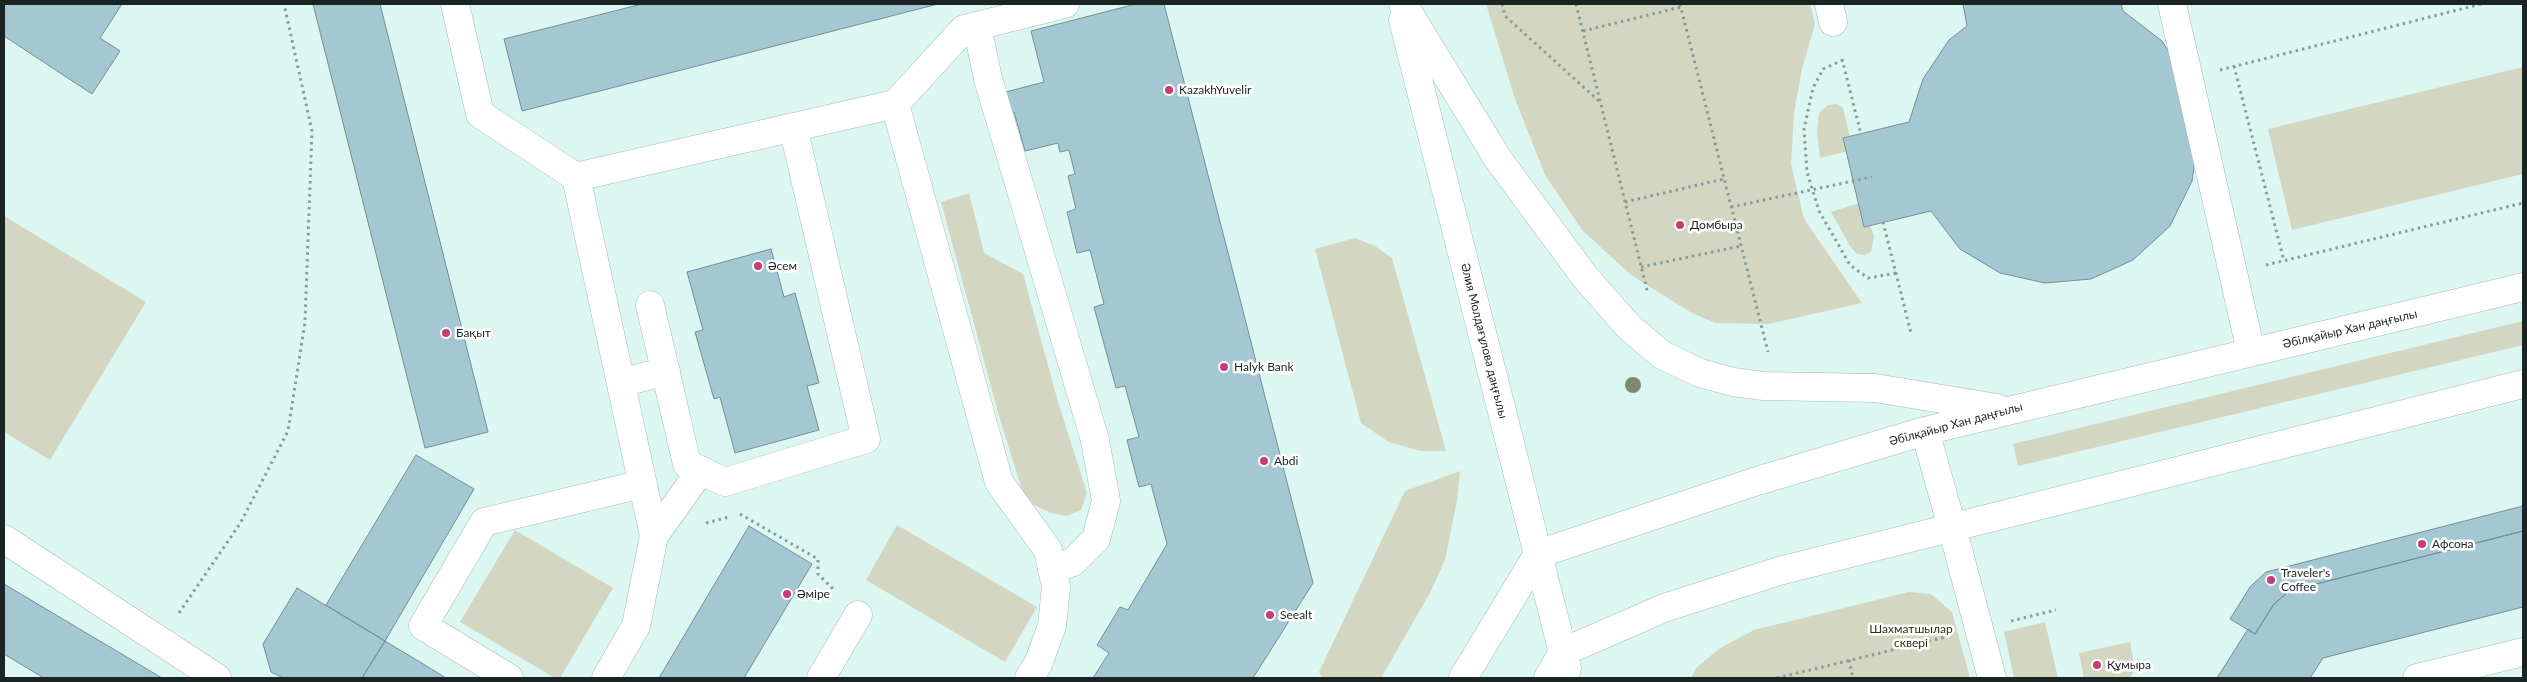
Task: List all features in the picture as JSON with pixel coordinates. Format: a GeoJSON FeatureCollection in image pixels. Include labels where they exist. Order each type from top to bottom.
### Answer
{"type":"FeatureCollection","features":[{"type":"Feature","properties":{"kind":"main road"},"geometry":{"type":"LineString","coordinates":[[455,4],[480,114],[576,177],[654,536]]}},
{"type":"Feature","properties":{"kind":"main road"},"geometry":{"type":"LineString","coordinates":[[576,177],[895,104],[964,29],[1065,4]]}},
{"type":"Feature","properties":{"kind":"main road","name":"Әлия Молдағұлова даңғылы"},"geometry":{"type":"LineString","coordinates":[[1399,4],[1567,665]]}},
{"type":"Feature","properties":{"kind":"main road"},"geometry":{"type":"LineString","coordinates":[[1403,4],[1498,159],[1585,277],[1629,326],[1662,355],[1700,373],[1732,382],[1764,386],[1876,388],[2008,410]]}},
{"type":"Feature","properties":{"kind":"main road"},"geometry":{"type":"LineString","coordinates":[[2172,4],[2251,352]]}},
{"type":"Feature","properties":{"kind":"main road"},"geometry":{"type":"LineString","coordinates":[[977,26],[988,79],[1095,440],[1106,501],[1096,538],[1073,562],[1052,570]]}},
{"type":"Feature","properties":{"kind":"main road"},"geometry":{"type":"LineString","coordinates":[[895,104],[999,482],[1048,550],[1056,587],[1052,626],[1038,664],[1030,678]]}},
{"type":"Feature","properties":{"kind":"main road"},"geometry":{"type":"LineString","coordinates":[[650,305],[687,464],[725,482],[866,439],[793,128]]}},
{"type":"Feature","properties":{"kind":"main road","name":"Әбілқайыр Хан даңғылы"},"geometry":{"type":"LineString","coordinates":[[1538,554],[1757,481],[1925,430],[2523,287]]}},
{"type":"Feature","properties":{"kind":"main road"},"geometry":{"type":"LineString","coordinates":[[621,383],[666,371]]}},
{"type":"Feature","properties":{"kind":"main road"},"geometry":{"type":"LineString","coordinates":[[1548,678],[1664,608],[1779,571],[2523,384]]}},
{"type":"Feature","properties":{"kind":"main road"},"geometry":{"type":"LineString","coordinates":[[1925,430],[1992,678]]}},
{"type":"Feature","properties":{"kind":"main road"},"geometry":{"type":"LineString","coordinates":[[606,678],[636,626],[654,536],[701,470]]}},
{"type":"Feature","properties":{"kind":"main road"},"geometry":{"type":"LineString","coordinates":[[508,678],[423,626],[484,522],[642,484]]}},
{"type":"Feature","properties":{"kind":"main road"},"geometry":{"type":"LineString","coordinates":[[4,539],[217,678]]}},
{"type":"Feature","properties":{"kind":"main road"},"geometry":{"type":"LineString","coordinates":[[1463,678],[1538,554]]}},
{"type":"Feature","properties":{"kind":"main road"},"geometry":{"type":"LineString","coordinates":[[821,678],[858,614]]}},
{"type":"Feature","properties":{"kind":"main road"},"geometry":{"type":"LineString","coordinates":[[2417,678],[2523,652]]}},
{"type":"Feature","properties":{"kind":"path"},"geometry":{"type":"LineString","coordinates":[[161,640],[241,522],[288,430],[305,322],[312,131],[284,4]]}},
{"type":"Feature","properties":{"kind":"path"},"geometry":{"type":"LineString","coordinates":[[1502,4],[1505,16],[1600,102]]}},
{"type":"Feature","properties":{"kind":"path"},"geometry":{"type":"LineString","coordinates":[[1576,4],[1648,294]]}},
{"type":"Feature","properties":{"kind":"path"},"geometry":{"type":"LineString","coordinates":[[2189,78],[2481,4]]}},
{"type":"Feature","properties":{"kind":"path"},"geometry":{"type":"LineString","coordinates":[[1583,31],[1681,5],[1769,354]]}},
{"type":"Feature","properties":{"kind":"path"},"geometry":{"type":"LineString","coordinates":[[1831,13],[1861,134]]}},
{"type":"Feature","properties":{"kind":"path"},"geometry":{"type":"LineString","coordinates":[[1842,60],[1823,69],[1813,88],[1804,129],[1807,172],[1819,211],[1850,265],[1868,278],[1896,273]]}},
{"type":"Feature","properties":{"kind":"path"},"geometry":{"type":"LineString","coordinates":[[2234,66],[2284,261]]}},
{"type":"Feature","properties":{"kind":"path"},"geometry":{"type":"LineString","coordinates":[[1731,207],[1872,177]]}},
{"type":"Feature","properties":{"kind":"path"},"geometry":{"type":"LineString","coordinates":[[1625,202],[1724,179]]}},
{"type":"Feature","properties":{"kind":"path"},"geometry":{"type":"LineString","coordinates":[[2234,273],[2523,203]]}},
{"type":"Feature","properties":{"kind":"path"},"geometry":{"type":"LineString","coordinates":[[1883,222],[1911,333]]}},
{"type":"Feature","properties":{"kind":"path"},"geometry":{"type":"LineString","coordinates":[[1641,267],[1741,246]]}},
{"type":"Feature","properties":{"kind":"path"},"geometry":{"type":"LineString","coordinates":[[654,536],[742,514],[818,559],[818,574],[858,614]]}},
{"type":"Feature","properties":{"kind":"path"},"geometry":{"type":"LineString","coordinates":[[1777,678],[2056,610]]}},
{"type":"Feature","properties":{"kind":"path"},"geometry":{"type":"LineString","coordinates":[[1849,660],[1853,678]]}},
{"type":"Feature","properties":{"kind":"green space"},"geometry":{"type":"Polygon","coordinates":[[[1486,4],[1810,4],[1815,24],[1802,69],[1794,113],[1791,164],[1804,219],[1862,303],[1768,324],[1715,323],[1690,312],[1631,275],[1582,230],[1545,175],[1515,99],[1486,4]]]}},
{"type":"Feature","properties":{"kind":"green space"},"geometry":{"type":"Polygon","coordinates":[[[2523,67],[2523,174],[2292,230],[2268,129],[2523,67]]]}},
{"type":"Feature","properties":{"kind":"green space"},"geometry":{"type":"Polygon","coordinates":[[[1837,104],[1843,108],[1853,150],[1820,158],[1817,133],[1819,113],[1828,105],[1837,104]]]}},
{"type":"Feature","properties":{"kind":"green space"},"geometry":{"type":"Polygon","coordinates":[[[969,193],[984,253],[1023,274],[1058,402],[1087,493],[1081,510],[1066,516],[1051,513],[1034,505],[1022,490],[999,416],[941,202],[969,193]]]}},
{"type":"Feature","properties":{"kind":"green space"},"geometry":{"type":"Polygon","coordinates":[[[1862,202],[1874,236],[1871,252],[1864,255],[1857,254],[1850,246],[1831,212],[1862,202]]]}},
{"type":"Feature","properties":{"kind":"green space"},"geometry":{"type":"Polygon","coordinates":[[[4,216],[146,302],[50,460],[4,432],[4,216]]]}},
{"type":"Feature","properties":{"kind":"green space"},"geometry":{"type":"Polygon","coordinates":[[[1355,238],[1375,246],[1392,258],[1446,451],[1420,451],[1389,442],[1361,423],[1315,249],[1355,238]]]}},
{"type":"Feature","properties":{"kind":"green space"},"geometry":{"type":"Polygon","coordinates":[[[2523,321],[2523,345],[2018,466],[2013,444],[2523,321]]]}},
{"type":"Feature","properties":{"kind":"green space"},"geometry":{"type":"Polygon","coordinates":[[[1460,471],[1457,501],[1445,560],[1430,593],[1381,678],[1323,678],[1319,672],[1405,491],[1460,471]]]}},
{"type":"Feature","properties":{"kind":"green space"},"geometry":{"type":"Polygon","coordinates":[[[897,525],[1037,607],[1005,662],[866,580],[897,525]]]}},
{"type":"Feature","properties":{"kind":"green space"},"geometry":{"type":"Polygon","coordinates":[[[515,530],[613,588],[560,678],[555,678],[460,622],[515,530]]]}},
{"type":"Feature","properties":{"kind":"green space","name":"Шахматшылар сквері"},"geometry":{"type":"Polygon","coordinates":[[[1909,592],[1931,594],[1952,612],[1970,678],[1691,678],[1696,668],[1720,648],[1754,630],[1909,592]]]}},
{"type":"Feature","properties":{"kind":"green space"},"geometry":{"type":"Polygon","coordinates":[[[2045,622],[2058,678],[2014,678],[2004,632],[2045,622]]]}},
{"type":"Feature","properties":{"kind":"green space"},"geometry":{"type":"Polygon","coordinates":[[[2130,642],[2135,669],[2130,678],[2084,678],[2079,653],[2130,642]]]}},
{"type":"Feature","properties":{"kind":"building"},"geometry":{"type":"Polygon","coordinates":[[[4,4],[122,4],[100,38],[120,51],[92,94],[4,36],[4,4]]]}},
{"type":"Feature","properties":{"kind":"building"},"geometry":{"type":"Polygon","coordinates":[[[313,4],[380,4],[488,432],[425,448],[313,4]]]}},
{"type":"Feature","properties":{"kind":"building"},"geometry":{"type":"Polygon","coordinates":[[[642,4],[938,4],[522,111],[504,39],[642,4]]]}},
{"type":"Feature","properties":{"kind":"building"},"geometry":{"type":"Polygon","coordinates":[[[1136,4],[1164,4],[1313,583],[1253,678],[1093,678],[1109,653],[1097,645],[1120,607],[1128,610],[1167,544],[1151,484],[1139,487],[1127,440],[1139,437],[1125,386],[1116,388],[1094,307],[1104,304],[1090,250],[1077,253],[1067,212],[1076,209],[1068,176],[1075,174],[1069,150],[1060,152],[1058,143],[1025,151],[1014,112],[1007,114],[1002,93],[1044,82],[1031,31],[1136,4]]]}},
{"type":"Feature","properties":{"kind":"building"},"geometry":{"type":"Polygon","coordinates":[[[1963,4],[2121,4],[2123,11],[2162,41],[2188,84],[2199,132],[2192,181],[2170,226],[2133,260],[2091,279],[2045,283],[2000,273],[1960,249],[1931,211],[1864,227],[1843,138],[1909,122],[1923,79],[1949,40],[1967,26],[1963,4]]]}},
{"type":"Feature","properties":{"kind":"building"},"geometry":{"type":"Polygon","coordinates":[[[771,249],[784,297],[795,293],[819,383],[807,386],[819,430],[735,453],[720,397],[714,399],[695,332],[703,330],[687,272],[771,249]]]}},
{"type":"Feature","properties":{"kind":"building"},"geometry":{"type":"Polygon","coordinates":[[[416,455],[474,489],[385,641],[326,605],[416,455]]]}},
{"type":"Feature","properties":{"kind":"building"},"geometry":{"type":"Polygon","coordinates":[[[2523,506],[2523,531],[2289,591],[2274,604],[2255,634],[2230,619],[2250,587],[2266,572],[2523,506]]]}},
{"type":"Feature","properties":{"kind":"building"},"geometry":{"type":"Polygon","coordinates":[[[749,526],[812,564],[744,678],[659,678],[749,526]]]}},
{"type":"Feature","properties":{"kind":"building"},"geometry":{"type":"Polygon","coordinates":[[[2523,531],[2523,607],[2323,658],[2310,678],[2217,678],[2248,629],[2255,634],[2274,604],[2289,591],[2523,531]]]}},
{"type":"Feature","properties":{"kind":"building"},"geometry":{"type":"Polygon","coordinates":[[[4,584],[162,678],[44,678],[4,654],[4,584]]]}},
{"type":"Feature","properties":{"kind":"building"},"geometry":{"type":"Polygon","coordinates":[[[297,588],[385,641],[362,678],[283,678],[271,672],[263,644],[297,588]]]}},
{"type":"Feature","properties":{"kind":"building"},"geometry":{"type":"Polygon","coordinates":[[[385,641],[425,665],[446,678],[362,678],[385,641]]]}},
{"type":"Feature","properties":{"kind":"place","name":"KazakhYuvelir"},"geometry":{"type":"Point","coordinates":[1169,90]}},
{"type":"Feature","properties":{"kind":"place","name":"Домбыра"},"geometry":{"type":"Point","coordinates":[1680,225]}},
{"type":"Feature","properties":{"kind":"place","name":"Әсем"},"geometry":{"type":"Point","coordinates":[758,266]}},
{"type":"Feature","properties":{"kind":"place","name":"Бақыт"},"geometry":{"type":"Point","coordinates":[446,333]}},
{"type":"Feature","properties":{"kind":"place","name":"Halyk Bank"},"geometry":{"type":"Point","coordinates":[1224,367]}},
{"type":"Feature","properties":{"kind":"place","name":"Abdi"},"geometry":{"type":"Point","coordinates":[1264,461]}},
{"type":"Feature","properties":{"kind":"place","name":"Афсона"},"geometry":{"type":"Point","coordinates":[2422,544]}},
{"type":"Feature","properties":{"kind":"place","name":"Traveler's Coffee"},"geometry":{"type":"Point","coordinates":[2271,580]}},
{"type":"Feature","properties":{"kind":"place","name":"Әміре"},"geometry":{"type":"Point","coordinates":[787,594]}},
{"type":"Feature","properties":{"kind":"place","name":"Seealt"},"geometry":{"type":"Point","coordinates":[1270,615]}},
{"type":"Feature","properties":{"kind":"place","name":"Құмыра"},"geometry":{"type":"Point","coordinates":[2097,665]}}]}
